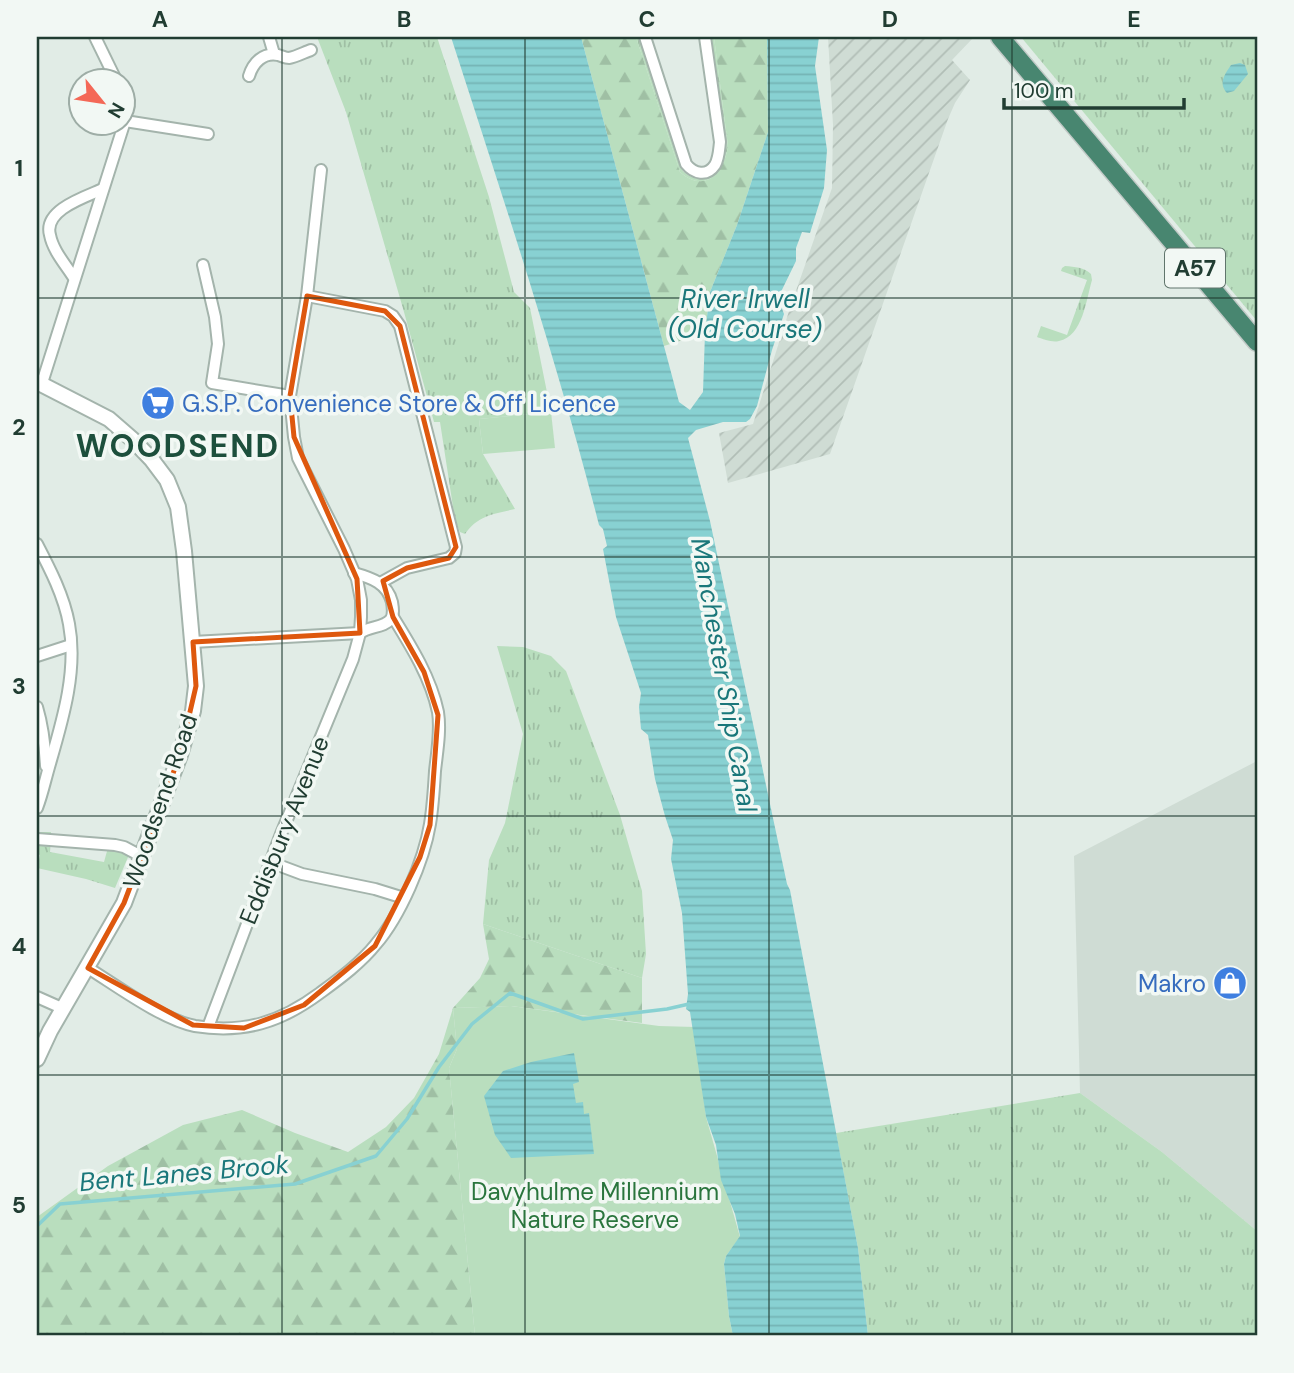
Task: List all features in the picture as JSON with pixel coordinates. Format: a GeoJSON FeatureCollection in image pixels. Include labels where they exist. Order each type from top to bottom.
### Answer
{"type":"FeatureCollection","features":[{"type":"Feature","properties":{"kind":"highway","name":"A57"},"geometry":{"type":"LineString","coordinates":[[999,37],[1257,342]]}},
{"type":"Feature","properties":{"kind":"street"},"geometry":{"type":"LineString","coordinates":[[94,37],[109,66]]}},
{"type":"Feature","properties":{"kind":"street"},"geometry":{"type":"LineString","coordinates":[[269,37],[274,54]]}},
{"type":"Feature","properties":{"kind":"street"},"geometry":{"type":"LineString","coordinates":[[645,37],[686,164],[695,173],[701,174],[714,166],[720,142],[705,37]]}},
{"type":"Feature","properties":{"kind":"street"},"geometry":{"type":"LineString","coordinates":[[249,76],[257,61],[274,54],[288,58],[311,50]]}},
{"type":"Feature","properties":{"kind":"street"},"geometry":{"type":"LineString","coordinates":[[136,123],[208,134]]}},
{"type":"Feature","properties":{"kind":"street"},"geometry":{"type":"LineString","coordinates":[[39,382],[120,136]]}},
{"type":"Feature","properties":{"kind":"street","name":"Eddisbury Avenue"},"geometry":{"type":"LineString","coordinates":[[208,1027],[270,862],[353,659],[360,633],[361,600],[354,573],[299,458],[290,396],[307,296],[321,170]]}},
{"type":"Feature","properties":{"kind":"street"},"geometry":{"type":"LineString","coordinates":[[74,278],[54,246],[48,225],[63,208],[103,189]]}},
{"type":"Feature","properties":{"kind":"street"},"geometry":{"type":"LineString","coordinates":[[204,265],[218,344],[212,383],[290,396]]}},
{"type":"Feature","properties":{"kind":"street"},"geometry":{"type":"LineString","coordinates":[[307,296],[385,311],[393,316],[400,326],[456,547],[455,553],[449,558],[407,568],[380,583]]}},
{"type":"Feature","properties":{"kind":"street","name":"Woodsend Road"},"geometry":{"type":"LineString","coordinates":[[37,1059],[50,1031],[124,903],[180,755],[193,711],[196,686],[178,507],[166,480],[146,453],[109,419],[39,382]]}},
{"type":"Feature","properties":{"kind":"street"},"geometry":{"type":"LineString","coordinates":[[37,544],[62,600],[69,623],[71,645],[69,683],[61,726],[37,808]]}},
{"type":"Feature","properties":{"kind":"street"},"geometry":{"type":"LineString","coordinates":[[88,968],[160,1012],[181,1021],[208,1027],[244,1028],[274,1020],[304,1005],[343,976],[375,946],[392,922],[420,858],[430,825],[438,715],[424,672],[393,617],[393,606],[386,588],[369,577],[354,573]]}},
{"type":"Feature","properties":{"kind":"street"},"geometry":{"type":"LineString","coordinates":[[193,642],[360,633],[393,617]]}},
{"type":"Feature","properties":{"kind":"street"},"geometry":{"type":"LineString","coordinates":[[37,656],[71,645]]}},
{"type":"Feature","properties":{"kind":"street"},"geometry":{"type":"LineString","coordinates":[[37,707],[45,745],[46,780]]}},
{"type":"Feature","properties":{"kind":"street"},"geometry":{"type":"LineString","coordinates":[[37,839],[115,845],[141,856]]}},
{"type":"Feature","properties":{"kind":"street"},"geometry":{"type":"LineString","coordinates":[[270,862],[302,874],[375,889],[404,898]]}},
{"type":"Feature","properties":{"kind":"street"},"geometry":{"type":"LineString","coordinates":[[37,997],[64,1009]]}},
{"type":"Feature","properties":{"kind":"highlighted area"},"geometry":{"type":"Polygon","coordinates":[[[307,296],[385,311],[400,326],[456,547],[449,558],[407,568],[383,581],[393,617],[424,672],[438,715],[430,825],[420,857],[375,946],[304,1005],[244,1028],[193,1025],[88,968],[124,903],[180,755],[196,686],[193,642],[360,633],[357,579],[294,437],[290,396],[307,296]]]}},
{"type":"Feature","properties":{"kind":"shaded area"},"geometry":{"type":"Polygon","coordinates":[[[828,37],[974,37],[952,60],[970,80],[948,119],[830,454],[728,483],[719,433],[753,424],[832,188],[833,125],[828,37]]]}},
{"type":"Feature","properties":{"kind":"shaded area"},"geometry":{"type":"Polygon","coordinates":[[[1257,761],[1257,1231],[1162,1152],[1080,1093],[1074,856],[1257,761]]]}},
{"type":"Feature","properties":{"kind":"green space"},"geometry":{"type":"Polygon","coordinates":[[[317,37],[437,37],[489,197],[514,292],[530,308],[551,412],[479,419],[483,454],[515,509],[481,519],[465,534],[460,532],[455,520],[440,422],[434,422],[346,112],[317,37]]]}},
{"type":"Feature","properties":{"kind":"green space"},"geometry":{"type":"Polygon","coordinates":[[[581,37],[636,37],[680,172],[697,181],[705,181],[718,172],[728,146],[714,37],[767,37],[768,132],[737,225],[710,292],[705,333],[664,346],[581,37]]]}},
{"type":"Feature","properties":{"kind":"green space"},"geometry":{"type":"Polygon","coordinates":[[[636,37],[639,37],[683,171],[692,177],[703,179],[717,171],[725,149],[711,37],[714,37],[728,146],[726,156],[718,172],[705,181],[697,181],[680,172],[636,37]]]}},
{"type":"Feature","properties":{"kind":"green space"},"geometry":{"type":"Polygon","coordinates":[[[1021,37],[1257,37],[1257,321],[1021,37]]]}},
{"type":"Feature","properties":{"kind":"green space"},"geometry":{"type":"Polygon","coordinates":[[[1065,266],[1079,268],[1091,274],[1092,280],[1082,316],[1067,338],[1051,341],[1037,337],[1041,326],[1067,335],[1087,280],[1061,271],[1065,266]]]}},
{"type":"Feature","properties":{"kind":"green space"},"geometry":{"type":"Polygon","coordinates":[[[551,412],[555,448],[483,454],[479,419],[551,412]]]}},
{"type":"Feature","properties":{"kind":"green space"},"geometry":{"type":"Polygon","coordinates":[[[497,646],[523,647],[551,656],[566,671],[620,815],[642,891],[646,954],[642,978],[483,924],[489,860],[505,823],[523,734],[497,646]]]}},
{"type":"Feature","properties":{"kind":"green space"},"geometry":{"type":"Polygon","coordinates":[[[37,832],[51,832],[50,852],[104,862],[109,844],[131,850],[115,888],[37,868],[40,855],[37,854],[37,832]]]}},
{"type":"Feature","properties":{"kind":"green space"},"geometry":{"type":"Polygon","coordinates":[[[483,924],[642,978],[642,1023],[511,1006],[453,1008],[480,978],[489,959],[483,924]]]}},
{"type":"Feature","properties":{"kind":"green space","name":"Davyhulme Millennium Nature Reserve"},"geometry":{"type":"Polygon","coordinates":[[[511,1006],[659,1026],[695,1027],[706,1117],[740,1237],[726,1256],[724,1264],[733,1336],[475,1336],[449,1068],[457,1049],[453,1008],[511,1006]]]}},
{"type":"Feature","properties":{"kind":"green space"},"geometry":{"type":"Polygon","coordinates":[[[453,1008],[457,1049],[449,1068],[475,1336],[37,1336],[37,1217],[108,1166],[183,1125],[242,1110],[348,1152],[386,1127],[414,1098],[439,1054],[453,1008]]]}},
{"type":"Feature","properties":{"kind":"green space"},"geometry":{"type":"Polygon","coordinates":[[[1080,1093],[1162,1152],[1257,1231],[1257,1334],[868,1336],[858,1248],[836,1133],[1080,1093]]]}},
{"type":"Feature","properties":{"kind":"water"},"geometry":{"type":"Polygon","coordinates":[[[451,37],[581,37],[679,402],[690,410],[703,392],[705,333],[710,292],[737,225],[768,132],[767,37],[819,37],[815,66],[827,150],[824,188],[810,233],[802,232],[796,248],[796,261],[778,298],[784,314],[757,406],[746,422],[723,422],[696,430],[688,438],[710,521],[790,890],[858,1248],[868,1336],[733,1336],[724,1264],[726,1256],[740,1236],[735,1214],[721,1180],[716,1145],[706,1117],[690,1012],[686,1009],[688,994],[682,913],[671,859],[673,840],[655,779],[648,735],[641,729],[641,693],[616,617],[603,549],[607,546],[603,529],[599,525],[529,279],[451,37]]]}},
{"type":"Feature","properties":{"kind":"water"},"geometry":{"type":"Polygon","coordinates":[[[1231,65],[1245,65],[1248,74],[1234,91],[1227,93],[1223,86],[1225,75],[1231,65]]]}},
{"type":"Feature","properties":{"kind":"water"},"geometry":{"type":"Polygon","coordinates":[[[574,1053],[579,1082],[573,1084],[576,1103],[583,1102],[584,1114],[589,1113],[594,1154],[511,1158],[495,1135],[484,1096],[503,1071],[574,1053]]]}},
{"type":"Feature","properties":{"kind":"waterway","name":"Bent Lanes Brook"},"geometry":{"type":"LineString","coordinates":[[37,1226],[60,1204],[295,1184],[376,1156],[407,1119],[439,1067],[472,1024],[510,993],[583,1019],[689,1004]]}},
{"type":"Feature","properties":{"kind":"place","name":"G.S.P. Convenience Store & Off Licence"},"geometry":{"type":"Point","coordinates":[158,403]}},
{"type":"Feature","properties":{"kind":"place","name":"Makro"},"geometry":{"type":"Point","coordinates":[1230,983]}},
{"type":"Feature","properties":{"kind":"district","name":"WOODSEND"},"geometry":{"type":"Point","coordinates":[178,446]}},
{"type":"Feature","properties":{"kind":"water label","name":"River Irwell (Old Course)"},"geometry":{"type":"Point","coordinates":[745,314]}},
{"type":"Feature","properties":{"kind":"water label","name":"Manchester Ship Canal"},"geometry":{"type":"Point","coordinates":[724,675]}}]}
